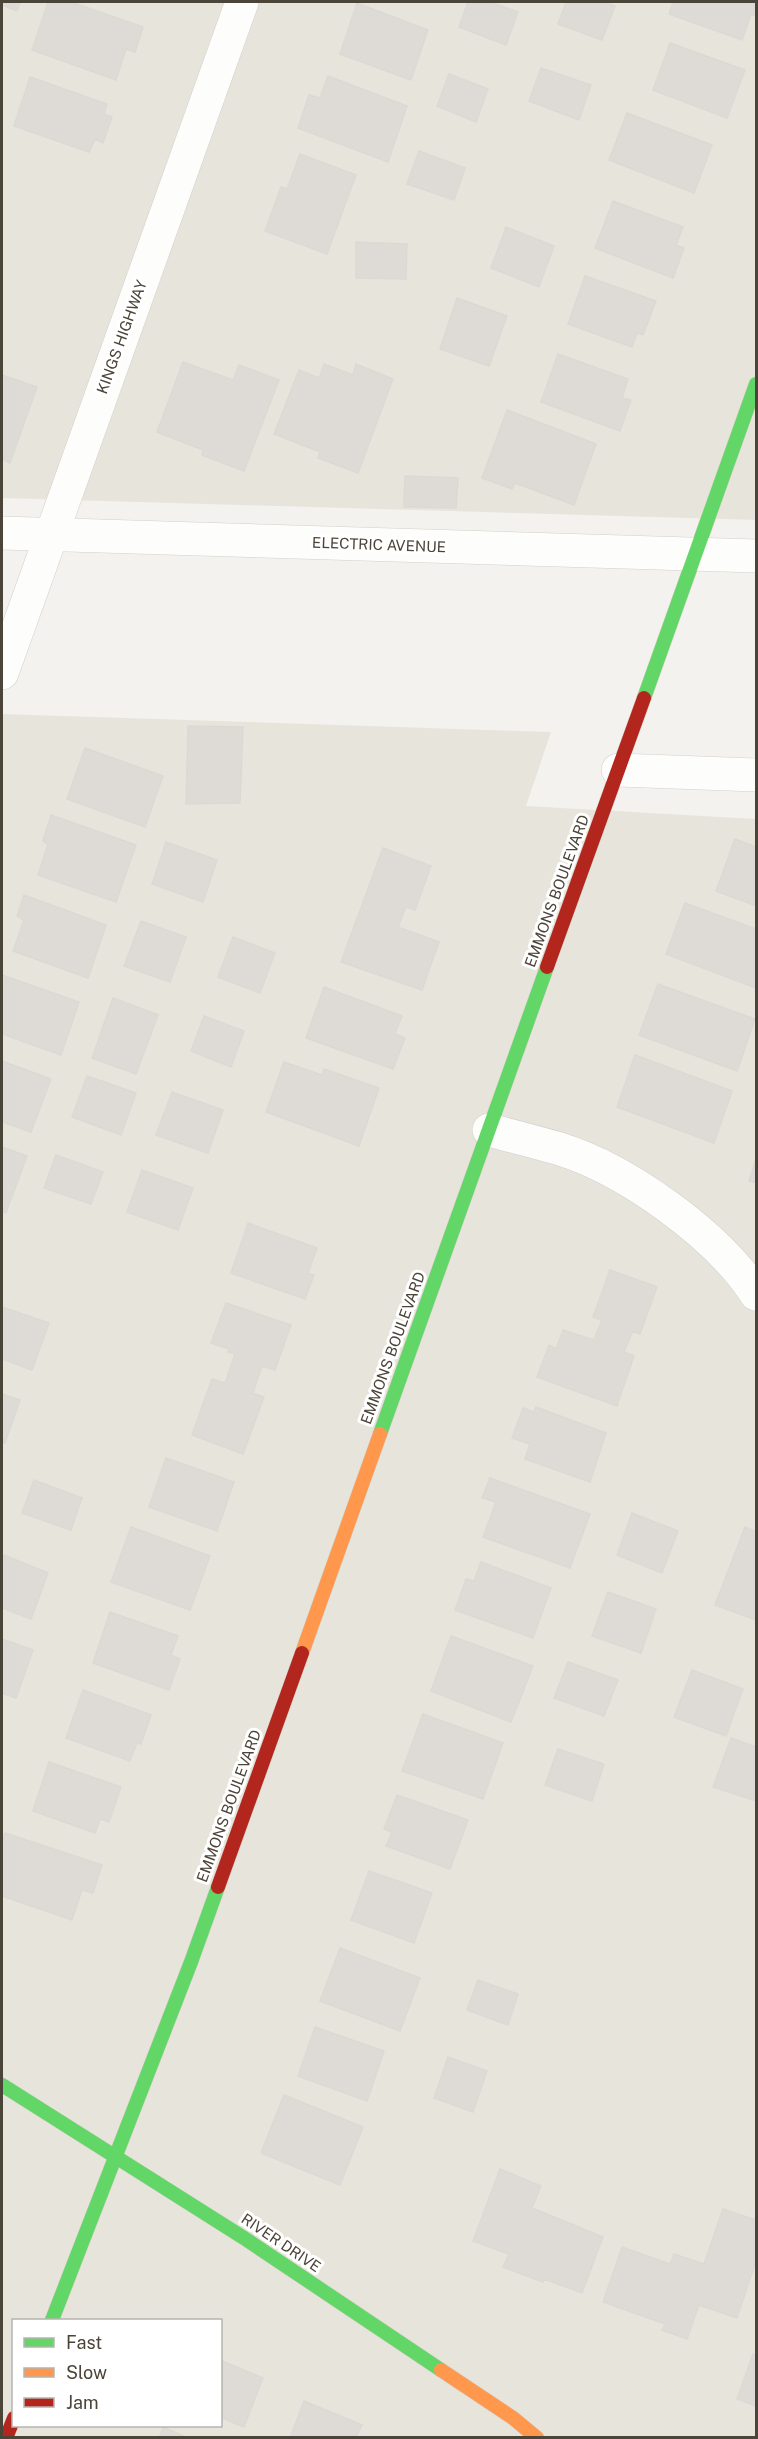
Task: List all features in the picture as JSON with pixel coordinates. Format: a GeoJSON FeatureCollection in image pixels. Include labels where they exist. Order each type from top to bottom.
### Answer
{"type":"FeatureCollection","features":[{"type":"Feature","properties":{"kind":"street","name":"KINGS HIGHWAY"},"geometry":{"type":"LineString","coordinates":[[2,673],[242,2]]}},
{"type":"Feature","properties":{"kind":"street","name":"EMMONS BOULEVARD"},"geometry":{"type":"LineString","coordinates":[[51,2319],[190,1962],[756,384]]}},
{"type":"Feature","properties":{"kind":"street","name":"ELECTRIC AVENUE"},"geometry":{"type":"LineString","coordinates":[[2,533],[756,556]]}},
{"type":"Feature","properties":{"kind":"street"},"geometry":{"type":"LineString","coordinates":[[618,770],[756,775]]}},
{"type":"Feature","properties":{"kind":"street"},"geometry":{"type":"LineString","coordinates":[[489,1130],[561,1149],[629,1180],[690,1223],[723,1254],[756,1294]]}},
{"type":"Feature","properties":{"kind":"street","name":"RIVER DRIVE"},"geometry":{"type":"LineString","coordinates":[[2,2085],[254,2245],[513,2418],[537,2438]]}},
{"type":"Feature","properties":{"kind":"street"},"geometry":{"type":"LineString","coordinates":[[6,2438],[12,2423]]}},
{"type":"Feature","properties":{"kind":"shaded area"},"geometry":{"type":"Polygon","coordinates":[[[2,2],[756,2],[756,520],[2,498],[2,2]]]}},
{"type":"Feature","properties":{"kind":"shaded area"},"geometry":{"type":"Polygon","coordinates":[[[2,714],[551,732],[526,806],[756,819],[756,2437],[2,2438],[2,714]]]}},
{"type":"Feature","properties":{"kind":"building"},"geometry":{"type":"Polygon","coordinates":[[[2,2],[20,2],[17,11],[2,5],[2,2]]]}},
{"type":"Feature","properties":{"kind":"building"},"geometry":{"type":"Polygon","coordinates":[[[48,2],[71,2],[143,27],[135,52],[126,49],[116,80],[32,50],[48,2]]]}},
{"type":"Feature","properties":{"kind":"building"},"geometry":{"type":"Polygon","coordinates":[[[468,2],[490,2],[518,12],[506,45],[459,27],[468,2]]]}},
{"type":"Feature","properties":{"kind":"building"},"geometry":{"type":"Polygon","coordinates":[[[566,2],[603,2],[615,6],[602,40],[558,24],[566,2]]]}},
{"type":"Feature","properties":{"kind":"building"},"geometry":{"type":"Polygon","coordinates":[[[673,2],[756,2],[756,16],[751,14],[742,40],[669,14],[673,2]]]}},
{"type":"Feature","properties":{"kind":"building"},"geometry":{"type":"Polygon","coordinates":[[[357,3],[428,30],[411,80],[340,54],[357,3]]]}},
{"type":"Feature","properties":{"kind":"building"},"geometry":{"type":"Polygon","coordinates":[[[670,43],[745,70],[727,118],[653,90],[670,43]]]}},
{"type":"Feature","properties":{"kind":"building"},"geometry":{"type":"Polygon","coordinates":[[[541,68],[591,85],[579,120],[529,101],[541,68]]]}},
{"type":"Feature","properties":{"kind":"building"},"geometry":{"type":"Polygon","coordinates":[[[449,74],[488,89],[476,122],[437,106],[449,74]]]}},
{"type":"Feature","properties":{"kind":"building"},"geometry":{"type":"Polygon","coordinates":[[[328,76],[407,106],[388,162],[298,128],[309,95],[320,98],[328,76]]]}},
{"type":"Feature","properties":{"kind":"building"},"geometry":{"type":"Polygon","coordinates":[[[30,77],[107,104],[104,114],[112,117],[103,143],[95,139],[89,152],[14,126],[30,77]]]}},
{"type":"Feature","properties":{"kind":"building"},"geometry":{"type":"Polygon","coordinates":[[[627,113],[712,145],[694,193],[609,160],[627,113]]]}},
{"type":"Feature","properties":{"kind":"building"},"geometry":{"type":"Polygon","coordinates":[[[419,151],[465,168],[454,200],[407,184],[419,151]]]}},
{"type":"Feature","properties":{"kind":"building"},"geometry":{"type":"Polygon","coordinates":[[[300,154],[356,175],[327,254],[265,231],[281,187],[287,189],[300,154]]]}},
{"type":"Feature","properties":{"kind":"building"},"geometry":{"type":"Polygon","coordinates":[[[613,201],[683,227],[676,245],[684,248],[673,278],[595,248],[613,201]]]}},
{"type":"Feature","properties":{"kind":"building"},"geometry":{"type":"Polygon","coordinates":[[[506,227],[554,246],[539,287],[491,268],[506,227]]]}},
{"type":"Feature","properties":{"kind":"building"},"geometry":{"type":"Polygon","coordinates":[[[356,242],[407,244],[406,279],[356,278],[356,242]]]}},
{"type":"Feature","properties":{"kind":"building"},"geometry":{"type":"Polygon","coordinates":[[[585,276],[656,301],[643,335],[637,333],[632,347],[568,324],[585,276]]]}},
{"type":"Feature","properties":{"kind":"building"},"geometry":{"type":"Polygon","coordinates":[[[457,298],[507,316],[489,366],[440,349],[457,298]]]}},
{"type":"Feature","properties":{"kind":"building"},"geometry":{"type":"Polygon","coordinates":[[[558,354],[628,379],[622,398],[631,400],[620,431],[541,402],[558,354]]]}},
{"type":"Feature","properties":{"kind":"building"},"geometry":{"type":"Polygon","coordinates":[[[183,362],[233,380],[239,365],[279,380],[244,471],[202,455],[203,450],[157,432],[183,362]]]}},
{"type":"Feature","properties":{"kind":"building"},"geometry":{"type":"Polygon","coordinates":[[[324,364],[353,375],[356,364],[393,379],[358,473],[318,458],[320,452],[274,434],[299,370],[319,378],[324,364]]]}},
{"type":"Feature","properties":{"kind":"building"},"geometry":{"type":"Polygon","coordinates":[[[2,375],[37,387],[10,463],[2,459],[2,375]]]}},
{"type":"Feature","properties":{"kind":"building"},"geometry":{"type":"Polygon","coordinates":[[[507,410],[596,444],[574,505],[515,483],[512,489],[482,478],[507,410]]]}},
{"type":"Feature","properties":{"kind":"building"},"geometry":{"type":"Polygon","coordinates":[[[405,476],[458,478],[456,508],[404,507],[405,476]]]}},
{"type":"Feature","properties":{"kind":"building"},"geometry":{"type":"Polygon","coordinates":[[[188,726],[243,727],[240,803],[186,804],[188,726]]]}},
{"type":"Feature","properties":{"kind":"building"},"geometry":{"type":"Polygon","coordinates":[[[85,748],[163,776],[145,827],[67,799],[85,748]]]}},
{"type":"Feature","properties":{"kind":"building"},"geometry":{"type":"Polygon","coordinates":[[[51,815],[136,845],[116,902],[38,875],[48,844],[43,841],[51,815]]]}},
{"type":"Feature","properties":{"kind":"building"},"geometry":{"type":"Polygon","coordinates":[[[735,839],[756,847],[756,906],[716,891],[735,839]]]}},
{"type":"Feature","properties":{"kind":"building"},"geometry":{"type":"Polygon","coordinates":[[[166,842],[217,860],[203,902],[152,884],[166,842]]]}},
{"type":"Feature","properties":{"kind":"building"},"geometry":{"type":"Polygon","coordinates":[[[383,848],[431,866],[415,910],[406,907],[398,927],[439,942],[422,990],[341,962],[383,848]]]}},
{"type":"Feature","properties":{"kind":"building"},"geometry":{"type":"Polygon","coordinates":[[[24,895],[106,925],[88,978],[13,951],[24,920],[17,916],[24,895]]]}},
{"type":"Feature","properties":{"kind":"building"},"geometry":{"type":"Polygon","coordinates":[[[685,903],[756,929],[756,988],[666,954],[685,903]]]}},
{"type":"Feature","properties":{"kind":"building"},"geometry":{"type":"Polygon","coordinates":[[[141,921],[186,937],[170,982],[124,966],[141,921]]]}},
{"type":"Feature","properties":{"kind":"building"},"geometry":{"type":"Polygon","coordinates":[[[233,937],[275,953],[260,993],[218,977],[233,937]]]}},
{"type":"Feature","properties":{"kind":"building"},"geometry":{"type":"Polygon","coordinates":[[[2,975],[79,1002],[61,1055],[2,1034],[2,975]]]}},
{"type":"Feature","properties":{"kind":"building"},"geometry":{"type":"Polygon","coordinates":[[[658,984],[755,1019],[737,1071],[639,1035],[658,984]]]}},
{"type":"Feature","properties":{"kind":"building"},"geometry":{"type":"Polygon","coordinates":[[[324,987],[402,1016],[395,1034],[405,1038],[393,1069],[306,1038],[324,987]]]}},
{"type":"Feature","properties":{"kind":"building"},"geometry":{"type":"Polygon","coordinates":[[[113,998],[158,1015],[136,1074],[92,1058],[113,998]]]}},
{"type":"Feature","properties":{"kind":"building"},"geometry":{"type":"Polygon","coordinates":[[[204,1016],[244,1031],[231,1067],[191,1051],[204,1016]]]}},
{"type":"Feature","properties":{"kind":"building"},"geometry":{"type":"Polygon","coordinates":[[[635,1055],[732,1091],[714,1143],[617,1107],[635,1055]]]}},
{"type":"Feature","properties":{"kind":"building"},"geometry":{"type":"Polygon","coordinates":[[[2,1061],[51,1079],[31,1132],[2,1122],[2,1061]]]}},
{"type":"Feature","properties":{"kind":"building"},"geometry":{"type":"Polygon","coordinates":[[[284,1062],[322,1075],[324,1069],[379,1088],[359,1146],[266,1112],[284,1062]]]}},
{"type":"Feature","properties":{"kind":"building"},"geometry":{"type":"Polygon","coordinates":[[[87,1076],[136,1093],[121,1135],[72,1117],[87,1076]]]}},
{"type":"Feature","properties":{"kind":"building"},"geometry":{"type":"Polygon","coordinates":[[[172,1092],[223,1110],[208,1153],[156,1135],[172,1092]]]}},
{"type":"Feature","properties":{"kind":"building"},"geometry":{"type":"Polygon","coordinates":[[[2,1147],[27,1156],[6,1213],[2,1211],[2,1147]]]}},
{"type":"Feature","properties":{"kind":"building"},"geometry":{"type":"Polygon","coordinates":[[[56,1155],[103,1172],[91,1204],[44,1188],[56,1155]]]}},
{"type":"Feature","properties":{"kind":"building"},"geometry":{"type":"Polygon","coordinates":[[[756,1159],[756,1183],[749,1181],[756,1159]]]}},
{"type":"Feature","properties":{"kind":"building"},"geometry":{"type":"Polygon","coordinates":[[[142,1170],[193,1188],[178,1230],[127,1212],[142,1170]]]}},
{"type":"Feature","properties":{"kind":"building"},"geometry":{"type":"Polygon","coordinates":[[[248,1223],[317,1248],[308,1273],[314,1275],[305,1299],[231,1273],[248,1223]]]}},
{"type":"Feature","properties":{"kind":"building"},"geometry":{"type":"Polygon","coordinates":[[[610,1270],[657,1287],[640,1334],[633,1331],[624,1352],[634,1356],[617,1406],[537,1377],[549,1345],[556,1349],[563,1330],[594,1340],[602,1320],[593,1317],[610,1270]]]}},
{"type":"Feature","properties":{"kind":"building"},"geometry":{"type":"Polygon","coordinates":[[[226,1303],[291,1325],[275,1370],[262,1366],[253,1393],[264,1397],[243,1454],[192,1435],[212,1379],[225,1383],[235,1354],[228,1352],[229,1349],[211,1343],[226,1303]]]}},
{"type":"Feature","properties":{"kind":"building"},"geometry":{"type":"Polygon","coordinates":[[[2,1307],[49,1323],[32,1370],[2,1359],[2,1307]]]}},
{"type":"Feature","properties":{"kind":"building"},"geometry":{"type":"Polygon","coordinates":[[[2,1394],[20,1400],[5,1443],[2,1442],[2,1394]]]}},
{"type":"Feature","properties":{"kind":"building"},"geometry":{"type":"Polygon","coordinates":[[[536,1407],[606,1433],[590,1482],[525,1459],[530,1444],[512,1438],[523,1408],[534,1412],[536,1407]]]}},
{"type":"Feature","properties":{"kind":"building"},"geometry":{"type":"Polygon","coordinates":[[[166,1458],[234,1482],[217,1531],[149,1507],[166,1458]]]}},
{"type":"Feature","properties":{"kind":"building"},"geometry":{"type":"Polygon","coordinates":[[[490,1478],[590,1514],[570,1568],[483,1537],[496,1502],[482,1498],[490,1478]]]}},
{"type":"Feature","properties":{"kind":"building"},"geometry":{"type":"Polygon","coordinates":[[[34,1480],[82,1498],[71,1530],[22,1513],[34,1480]]]}},
{"type":"Feature","properties":{"kind":"building"},"geometry":{"type":"Polygon","coordinates":[[[632,1513],[678,1531],[662,1573],[617,1555],[632,1513]]]}},
{"type":"Feature","properties":{"kind":"building"},"geometry":{"type":"Polygon","coordinates":[[[131,1527],[210,1556],[190,1610],[111,1582],[131,1527]]]}},
{"type":"Feature","properties":{"kind":"building"},"geometry":{"type":"Polygon","coordinates":[[[745,1527],[756,1532],[756,1620],[715,1605],[745,1527]]]}},
{"type":"Feature","properties":{"kind":"building"},"geometry":{"type":"Polygon","coordinates":[[[4,1555],[48,1573],[31,1619],[2,1608],[4,1555]]]}},
{"type":"Feature","properties":{"kind":"building"},"geometry":{"type":"Polygon","coordinates":[[[481,1562],[551,1588],[533,1638],[455,1610],[466,1579],[474,1581],[481,1562]]]}},
{"type":"Feature","properties":{"kind":"building"},"geometry":{"type":"Polygon","coordinates":[[[608,1592],[656,1609],[641,1653],[592,1636],[608,1592]]]}},
{"type":"Feature","properties":{"kind":"building"},"geometry":{"type":"Polygon","coordinates":[[[110,1612],[178,1636],[171,1655],[180,1659],[169,1690],[93,1663],[110,1612]]]}},
{"type":"Feature","properties":{"kind":"building"},"geometry":{"type":"Polygon","coordinates":[[[451,1636],[533,1666],[511,1722],[431,1691],[451,1636]]]}},
{"type":"Feature","properties":{"kind":"building"},"geometry":{"type":"Polygon","coordinates":[[[2,1639],[33,1650],[16,1698],[2,1693],[2,1639]]]}},
{"type":"Feature","properties":{"kind":"building"},"geometry":{"type":"Polygon","coordinates":[[[568,1662],[618,1680],[604,1716],[554,1698],[568,1662]]]}},
{"type":"Feature","properties":{"kind":"building"},"geometry":{"type":"Polygon","coordinates":[[[692,1670],[743,1689],[726,1736],[674,1717],[692,1670]]]}},
{"type":"Feature","properties":{"kind":"building"},"geometry":{"type":"Polygon","coordinates":[[[83,1690],[151,1715],[141,1744],[137,1743],[130,1761],[66,1738],[83,1690]]]}},
{"type":"Feature","properties":{"kind":"building"},"geometry":{"type":"Polygon","coordinates":[[[423,1714],[503,1743],[483,1799],[402,1771],[423,1714]]]}},
{"type":"Feature","properties":{"kind":"building"},"geometry":{"type":"Polygon","coordinates":[[[731,1738],[756,1747],[756,1801],[713,1787],[731,1738]]]}},
{"type":"Feature","properties":{"kind":"building"},"geometry":{"type":"Polygon","coordinates":[[[558,1749],[604,1764],[592,1801],[545,1785],[558,1749]]]}},
{"type":"Feature","properties":{"kind":"building"},"geometry":{"type":"Polygon","coordinates":[[[49,1762],[121,1787],[109,1822],[100,1819],[95,1833],[33,1811],[49,1762]]]}},
{"type":"Feature","properties":{"kind":"building"},"geometry":{"type":"Polygon","coordinates":[[[397,1795],[468,1820],[450,1869],[386,1846],[392,1832],[384,1829],[397,1795]]]}},
{"type":"Feature","properties":{"kind":"building"},"geometry":{"type":"Polygon","coordinates":[[[5,1833],[102,1865],[93,1893],[82,1890],[72,1920],[2,1896],[2,1843],[5,1833]]]}},
{"type":"Feature","properties":{"kind":"building"},"geometry":{"type":"Polygon","coordinates":[[[369,1871],[432,1893],[414,1943],[351,1920],[369,1871]]]}},
{"type":"Feature","properties":{"kind":"building"},"geometry":{"type":"Polygon","coordinates":[[[340,1948],[420,1978],[400,2031],[320,2001],[340,1948]]]}},
{"type":"Feature","properties":{"kind":"building"},"geometry":{"type":"Polygon","coordinates":[[[478,1980],[518,1994],[508,2025],[467,2010],[478,1980]]]}},
{"type":"Feature","properties":{"kind":"building"},"geometry":{"type":"Polygon","coordinates":[[[315,2027],[384,2051],[367,2101],[298,2076],[315,2027]]]}},
{"type":"Feature","properties":{"kind":"building"},"geometry":{"type":"Polygon","coordinates":[[[448,2057],[487,2071],[473,2112],[434,2098],[448,2057]]]}},
{"type":"Feature","properties":{"kind":"building"},"geometry":{"type":"Polygon","coordinates":[[[284,2095],[363,2127],[340,2185],[261,2153],[284,2095]]]}},
{"type":"Feature","properties":{"kind":"building"},"geometry":{"type":"Polygon","coordinates":[[[500,2169],[541,2186],[532,2208],[603,2237],[582,2293],[503,2267],[509,2254],[473,2241],[500,2169]]]}},
{"type":"Feature","properties":{"kind":"building"},"geometry":{"type":"Polygon","coordinates":[[[723,2209],[756,2220],[756,2261],[737,2318],[699,2305],[687,2339],[662,2330],[665,2324],[603,2302],[622,2247],[670,2264],[674,2254],[704,2264],[723,2209]]]}},
{"type":"Feature","properties":{"kind":"building"},"geometry":{"type":"Polygon","coordinates":[[[753,2354],[756,2356],[756,2406],[737,2399],[753,2354]]]}},
{"type":"Feature","properties":{"kind":"building"},"geometry":{"type":"Polygon","coordinates":[[[222,2361],[263,2378],[244,2427],[222,2418],[222,2361]]]}},
{"type":"Feature","properties":{"kind":"building"},"geometry":{"type":"Polygon","coordinates":[[[304,2401],[362,2425],[356,2438],[290,2438],[304,2401]]]}},
{"type":"Feature","properties":{"kind":"building"},"geometry":{"type":"Polygon","coordinates":[[[163,2427],[188,2438],[159,2438],[163,2427]]]}},
{"type":"Feature","properties":{"kind":"traffic: fast"},"geometry":{"type":"LineString","coordinates":[[644,698],[756,384]]}},
{"type":"Feature","properties":{"kind":"traffic: fast"},"geometry":{"type":"LineString","coordinates":[[380,1434],[547,967]]}},
{"type":"Feature","properties":{"kind":"traffic: fast"},"geometry":{"type":"LineString","coordinates":[[52,2319],[218,1887]]}},
{"type":"Feature","properties":{"kind":"traffic: fast"},"geometry":{"type":"LineString","coordinates":[[2,2085],[244,2238],[441,2370]]}},
{"type":"Feature","properties":{"kind":"traffic: slow"},"geometry":{"type":"LineString","coordinates":[[302,1653],[380,1434]]}},
{"type":"Feature","properties":{"kind":"traffic: slow"},"geometry":{"type":"LineString","coordinates":[[441,2370],[513,2418],[537,2438]]}},
{"type":"Feature","properties":{"kind":"traffic: jam"},"geometry":{"type":"LineString","coordinates":[[547,967],[644,698]]}},
{"type":"Feature","properties":{"kind":"traffic: jam"},"geometry":{"type":"LineString","coordinates":[[218,1887],[302,1653]]}},
{"type":"Feature","properties":{"kind":"traffic: jam"},"geometry":{"type":"LineString","coordinates":[[6,2438],[12,2423]]}}]}
